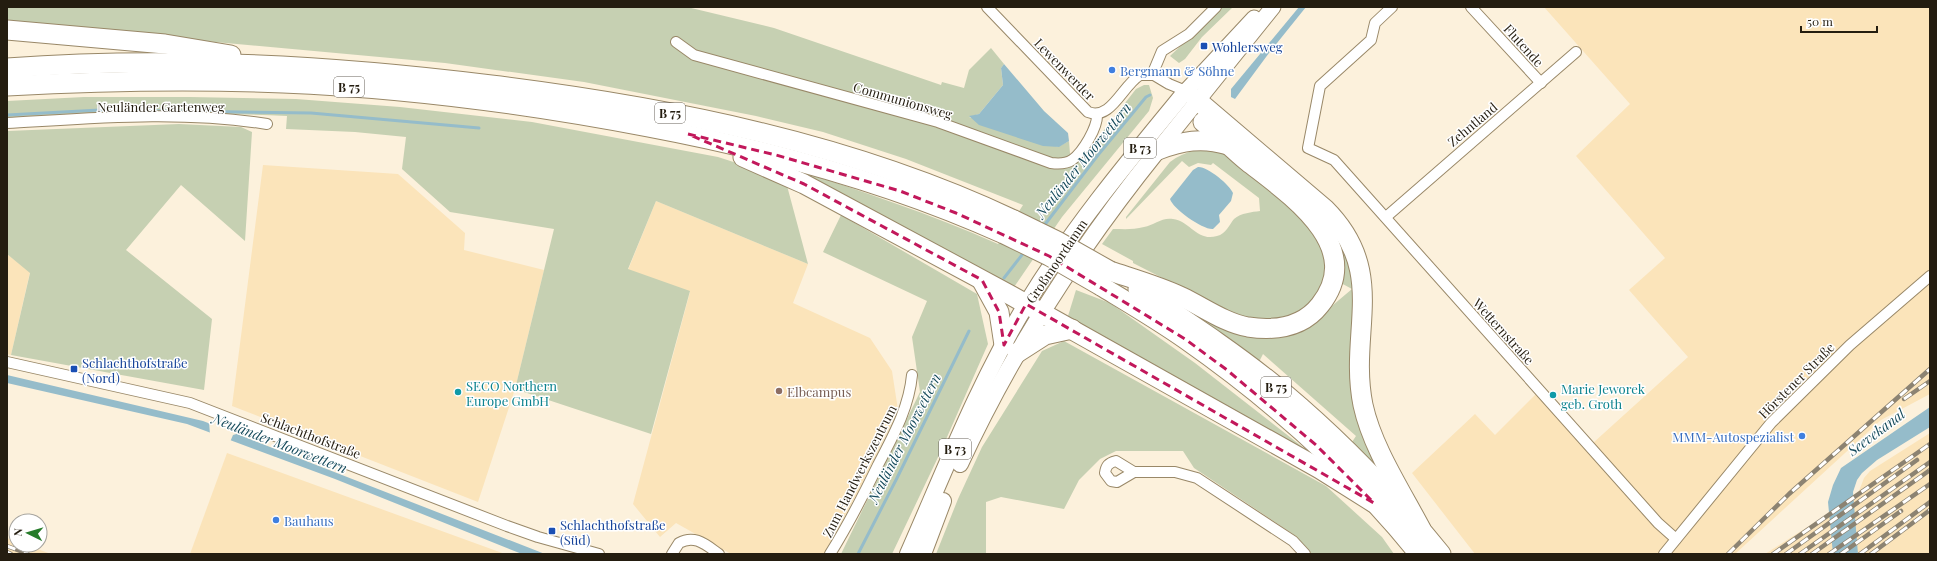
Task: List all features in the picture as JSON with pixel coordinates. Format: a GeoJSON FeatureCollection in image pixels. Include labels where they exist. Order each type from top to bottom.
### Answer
{"type":"FeatureCollection","features":[{"type":"Feature","properties":{"kind":"highway","name":"B 75"},"geometry":{"type":"LineString","coordinates":[[7,30],[165,44],[311,68]]}},
{"type":"Feature","properties":{"kind":"highway","name":"B 75"},"geometry":{"type":"LineString","coordinates":[[7,68],[91,64],[170,63],[311,68],[450,80],[600,100],[690,117],[779,138],[905,175],[1009,227]]}},
{"type":"Feature","properties":{"kind":"highway","name":"B 75"},"geometry":{"type":"LineString","coordinates":[[7,86],[98,81],[283,83],[365,88],[522,106],[598,117],[688,134],[776,155],[900,191],[956,213],[1057,241],[1269,403],[1321,450],[1374,503],[1420,554]]}},
{"type":"Feature","properties":{"kind":"highway","name":"B 75"},"geometry":{"type":"LineString","coordinates":[[1106,278],[1181,296],[1230,321],[1247,327],[1265,329],[1285,327],[1302,321],[1316,309],[1327,295],[1333,278],[1333,259],[1325,234],[1314,218],[1228,145],[1188,101]]}},
{"type":"Feature","properties":{"kind":"highway","name":"B 75"},"geometry":{"type":"LineString","coordinates":[[1188,101],[1326,209],[1344,230],[1353,245],[1361,271],[1363,289],[1359,362],[1364,407],[1375,442],[1421,529]]}},
{"type":"Feature","properties":{"kind":"highway","name":"B 75"},"geometry":{"type":"LineString","coordinates":[[688,134],[761,164],[804,184],[1072,329],[1320,469],[1374,503]]}},
{"type":"Feature","properties":{"kind":"highway","name":"B 75"},"geometry":{"type":"LineString","coordinates":[[1158,150],[1194,140],[1208,140],[1228,145]]}},
{"type":"Feature","properties":{"kind":"highway","name":"B 75"},"geometry":{"type":"LineString","coordinates":[[1106,278],[1195,326],[1283,392],[1347,451],[1421,529],[1441,554]]}},
{"type":"Feature","properties":{"kind":"highway"},"geometry":{"type":"LineString","coordinates":[[982,280],[999,312],[1011,349],[1045,335],[1072,329]]}},
{"type":"Feature","properties":{"kind":"main road","name":"Großmoordamm"},"geometry":{"type":"LineString","coordinates":[[1034,308],[1082,251],[1158,150],[1188,101],[1264,7]]}},
{"type":"Feature","properties":{"kind":"main road","name":"Großmoordamm"},"geometry":{"type":"LineString","coordinates":[[908,554],[968,418],[1011,349],[1034,308],[1055,261],[1102,195],[1273,7]]}},
{"type":"Feature","properties":{"kind":"main road","name":"Großmoordamm"},"geometry":{"type":"LineString","coordinates":[[923,554],[942,503],[1011,349]]}},
{"type":"Feature","properties":{"kind":"street","name":"Lewenwerder"},"geometry":{"type":"LineString","coordinates":[[987,7],[1084,109],[1097,114],[1106,111],[1112,106],[1125,88],[1136,78],[1140,75],[1152,75]]}},
{"type":"Feature","properties":{"kind":"street"},"geometry":{"type":"LineString","coordinates":[[1188,101],[1169,84],[1152,75],[1162,51],[1189,34],[1216,7]]}},
{"type":"Feature","properties":{"kind":"street","name":"Wetternstraße"},"geometry":{"type":"LineString","coordinates":[[1392,7],[1375,22],[1371,40],[1320,86],[1308,148],[1334,160],[1386,216],[1658,523],[1676,539]]}},
{"type":"Feature","properties":{"kind":"street","name":"Flutende"},"geometry":{"type":"LineString","coordinates":[[1472,7],[1541,83]]}},
{"type":"Feature","properties":{"kind":"street","name":"Communionsweg"},"geometry":{"type":"LineString","coordinates":[[676,42],[694,55],[938,122],[1051,163],[1066,163],[1078,154],[1096,125],[1097,114]]}},
{"type":"Feature","properties":{"kind":"street","name":"Zehntland"},"geometry":{"type":"LineString","coordinates":[[1386,216],[1576,52]]}},
{"type":"Feature","properties":{"kind":"street","name":"Neuländer Gartenweg"},"geometry":{"type":"LineString","coordinates":[[7,123],[126,116],[238,119],[267,124]]}},
{"type":"Feature","properties":{"kind":"street","name":"Hörstener Straße"},"geometry":{"type":"LineString","coordinates":[[1664,554],[1776,417],[1850,345],[1930,276]]}},
{"type":"Feature","properties":{"kind":"street","name":"Schlachthofstraße"},"geometry":{"type":"LineString","coordinates":[[7,362],[190,403],[520,530],[599,554]]}},
{"type":"Feature","properties":{"kind":"street","name":"Zum Handwerkszentrum"},"geometry":{"type":"LineString","coordinates":[[830,554],[850,522],[903,415],[910,391],[912,375]]}},
{"type":"Feature","properties":{"kind":"street"},"geometry":{"type":"LineString","coordinates":[[1134,472],[1175,472],[1197,478],[1293,541],[1305,554]]}},
{"type":"Feature","properties":{"kind":"street"},"geometry":{"type":"LineString","coordinates":[[672,554],[679,543],[691,538],[700,541],[719,554]]}},
{"type":"Feature","properties":{"kind":"highlighted area"},"geometry":{"type":"Polygon","coordinates":[[[688,134],[776,155],[900,191],[956,213],[1049,256],[1185,339],[1227,370],[1316,445],[1374,503],[1026,304],[1004,345],[999,312],[982,280],[804,184],[688,134]]]}},
{"type":"Feature","properties":{"kind":"shaded area"},"geometry":{"type":"Polygon","coordinates":[[[1544,7],[1930,7],[1930,394],[1881,420],[1735,554],[1475,554],[1412,473],[1475,414],[1495,435],[1543,387],[1593,443],[1688,357],[1629,290],[1665,258],[1576,156],[1630,104],[1544,7]]]}},
{"type":"Feature","properties":{"kind":"shaded area"},"geometry":{"type":"Polygon","coordinates":[[[263,165],[398,174],[465,233],[464,250],[544,270],[515,389],[478,502],[232,406],[263,165]]]}},
{"type":"Feature","properties":{"kind":"shaded area","name":"Elbcampus"},"geometry":{"type":"Polygon","coordinates":[[[656,201],[808,264],[793,303],[870,338],[892,371],[898,410],[861,486],[824,554],[731,554],[676,523],[660,537],[633,504],[690,292],[628,270],[656,201]]]}},
{"type":"Feature","properties":{"kind":"shaded area"},"geometry":{"type":"Polygon","coordinates":[[[7,254],[30,272],[11,355],[7,354],[7,254]]]}},
{"type":"Feature","properties":{"kind":"shaded area"},"geometry":{"type":"Polygon","coordinates":[[[1930,433],[1930,554],[1765,554],[1820,519],[1859,491],[1864,478],[1870,471],[1930,433]]]}},
{"type":"Feature","properties":{"kind":"shaded area","name":"Bauhaus"},"geometry":{"type":"Polygon","coordinates":[[[227,453],[505,554],[190,554],[227,453]]]}},
{"type":"Feature","properties":{"kind":"shaded area"},"geometry":{"type":"Polygon","coordinates":[[[7,538],[8,553],[51,554],[7,554],[7,538]]]}},
{"type":"Feature","properties":{"kind":"green space"},"geometry":{"type":"Polygon","coordinates":[[[7,7],[687,7],[774,28],[941,85],[942,82],[964,88],[969,70],[991,48],[1004,64],[1001,68],[1003,85],[979,114],[969,117],[1058,147],[1069,141],[1071,166],[1086,153],[1136,89],[1144,85],[1149,85],[1153,98],[1149,111],[1062,217],[1012,290],[791,168],[922,213],[998,244],[1023,205],[906,159],[823,132],[756,116],[584,82],[445,63],[7,23],[7,7]]]}},
{"type":"Feature","properties":{"kind":"green space"},"geometry":{"type":"Polygon","coordinates":[[[1222,7],[1233,7],[1202,37],[1185,59],[1179,63],[1170,56],[1222,7]]]}},
{"type":"Feature","properties":{"kind":"green space"},"geometry":{"type":"Polygon","coordinates":[[[84,97],[296,99],[400,107],[532,122],[718,157],[752,168],[786,182],[808,264],[656,201],[628,269],[690,291],[651,434],[515,389],[554,229],[450,212],[402,169],[406,137],[355,132],[286,129],[287,116],[147,114],[7,118],[7,101],[84,97]]]}},
{"type":"Feature","properties":{"kind":"green space"},"geometry":{"type":"Polygon","coordinates":[[[179,124],[241,127],[252,132],[245,241],[181,185],[126,250],[212,319],[204,390],[11,355],[30,273],[7,254],[7,131],[179,124]]]}},
{"type":"Feature","properties":{"kind":"green space"},"geometry":{"type":"Polygon","coordinates":[[[1221,147],[1308,220],[1327,257],[1322,291],[1298,315],[1265,323],[1231,313],[1133,263],[1133,261],[1102,244],[1113,229],[1140,228],[1169,219],[1184,223],[1204,236],[1217,236],[1225,231],[1234,219],[1240,215],[1260,211],[1259,198],[1213,163],[1211,165],[1198,163],[1189,167],[1182,161],[1126,219],[1126,217],[1170,162],[1182,155],[1200,149],[1221,147]]]}},
{"type":"Feature","properties":{"kind":"green space"},"geometry":{"type":"Polygon","coordinates":[[[841,215],[977,294],[988,344],[940,453],[892,554],[841,554],[920,392],[912,337],[927,301],[823,252],[841,215]]]}},
{"type":"Feature","properties":{"kind":"green space"},"geometry":{"type":"Polygon","coordinates":[[[1336,230],[1356,278],[1379,470],[1352,442],[1356,436],[1263,354],[1259,362],[1189,310],[1287,334],[1301,332],[1352,289],[1339,282],[1336,230]]]}},
{"type":"Feature","properties":{"kind":"green space"},"geometry":{"type":"Polygon","coordinates":[[[1076,290],[1110,303],[1195,363],[1313,455],[1176,381],[1068,316],[1076,290]]]}},
{"type":"Feature","properties":{"kind":"green space"},"geometry":{"type":"Polygon","coordinates":[[[1064,341],[1326,486],[1382,537],[1394,554],[1312,554],[1296,536],[1194,468],[1183,451],[1116,451],[1100,459],[1079,480],[1064,509],[1001,497],[986,502],[986,554],[936,554],[958,499],[982,447],[1042,351],[1064,341]]]}},
{"type":"Feature","properties":{"kind":"water"},"geometry":{"type":"Polygon","coordinates":[[[1299,7],[1306,7],[1235,99],[1231,97],[1231,89],[1299,7]]]}},
{"type":"Feature","properties":{"kind":"water"},"geometry":{"type":"Polygon","coordinates":[[[1004,64],[1044,111],[1068,133],[1069,141],[1059,147],[1043,146],[979,125],[969,116],[979,114],[1003,85],[1001,68],[1004,64]]]}},
{"type":"Feature","properties":{"kind":"water"},"geometry":{"type":"Polygon","coordinates":[[[1198,167],[1207,170],[1218,177],[1228,185],[1233,193],[1231,201],[1219,215],[1220,222],[1213,229],[1196,223],[1182,213],[1170,199],[1193,170],[1198,167]]]}},
{"type":"Feature","properties":{"kind":"water"},"geometry":{"type":"Polygon","coordinates":[[[7,375],[203,421],[545,554],[522,554],[335,479],[187,424],[7,383],[7,375]]]}},
{"type":"Feature","properties":{"kind":"water"},"geometry":{"type":"Polygon","coordinates":[[[1930,407],[1930,427],[1877,460],[1862,473],[1857,480],[1853,492],[1858,554],[1833,554],[1828,502],[1833,485],[1841,468],[1930,407]]]}},
{"type":"Feature","properties":{"kind":"pier"},"geometry":{"type":"Polygon","coordinates":[[[209,421],[240,433],[233,435],[230,442],[210,435],[209,421]]]}},
{"type":"Feature","properties":{"kind":"waterway","name":"Neuländer Moorwettern"},"geometry":{"type":"LineString","coordinates":[[1043,227],[1098,155],[1146,97],[1150,95]]}},
{"type":"Feature","properties":{"kind":"waterway"},"geometry":{"type":"LineString","coordinates":[[7,115],[100,110],[311,113],[479,128]]}},
{"type":"Feature","properties":{"kind":"waterway","name":"Neuländer Moorwettern"},"geometry":{"type":"LineString","coordinates":[[1004,278],[1025,251]]}},
{"type":"Feature","properties":{"kind":"waterway","name":"Neuländer Moorwettern"},"geometry":{"type":"LineString","coordinates":[[858,554],[969,331]]}},
{"type":"Feature","properties":{"kind":"railway"},"geometry":{"type":"LineString","coordinates":[[1728,554],[1789,494],[1930,369]]}},
{"type":"Feature","properties":{"kind":"railway"},"geometry":{"type":"LineString","coordinates":[[1904,399],[1930,381]]}},
{"type":"Feature","properties":{"kind":"railway"},"geometry":{"type":"LineString","coordinates":[[1773,554],[1930,444]]}},
{"type":"Feature","properties":{"kind":"railway"},"geometry":{"type":"LineString","coordinates":[[1786,554],[1917,460]]}},
{"type":"Feature","properties":{"kind":"railway"},"geometry":{"type":"LineString","coordinates":[[1800,554],[1930,462]]}},
{"type":"Feature","properties":{"kind":"railway"},"geometry":{"type":"LineString","coordinates":[[1812,554],[1930,470]]}},
{"type":"Feature","properties":{"kind":"railway"},"geometry":{"type":"LineString","coordinates":[[1829,554],[1930,484]]}},
{"type":"Feature","properties":{"kind":"railway"},"geometry":{"type":"LineString","coordinates":[[1860,554],[1930,502]]}},
{"type":"Feature","properties":{"kind":"railway"},"geometry":{"type":"LineString","coordinates":[[1871,554],[1930,510]]}},
{"type":"Feature","properties":{"kind":"railway"},"geometry":{"type":"LineString","coordinates":[[1841,554],[1901,511]]}},
{"type":"Feature","properties":{"kind":"railway"},"geometry":{"type":"LineString","coordinates":[[7,546],[28,554]]}},
{"type":"Feature","properties":{"kind":"railway"},"geometry":{"type":"LineString","coordinates":[[7,552],[11,554]]}},
{"type":"Feature","properties":{"kind":"place","name":"Wohlersweg"},"geometry":{"type":"Point","coordinates":[1204,46]}},
{"type":"Feature","properties":{"kind":"place","name":"Bergmann & Söhne"},"geometry":{"type":"Point","coordinates":[1112,70]}},
{"type":"Feature","properties":{"kind":"place","name":"Schlachthofstraße (Nord)"},"geometry":{"type":"Point","coordinates":[74,369]}},
{"type":"Feature","properties":{"kind":"place","name":"Elbcampus"},"geometry":{"type":"Point","coordinates":[779,391]}},
{"type":"Feature","properties":{"kind":"place","name":"SECO Northern Europe GmbH"},"geometry":{"type":"Point","coordinates":[458,392]}},
{"type":"Feature","properties":{"kind":"place","name":"Marie Jeworek geb. Groth"},"geometry":{"type":"Point","coordinates":[1553,395]}},
{"type":"Feature","properties":{"kind":"place","name":"MMM-Autospezialist"},"geometry":{"type":"Point","coordinates":[1802,436]}},
{"type":"Feature","properties":{"kind":"place","name":"Bauhaus"},"geometry":{"type":"Point","coordinates":[276,520]}},
{"type":"Feature","properties":{"kind":"place","name":"Schlachthofstraße (Süd)"},"geometry":{"type":"Point","coordinates":[552,531]}},
{"type":"Feature","properties":{"kind":"water label","name":"Seevekanal"},"geometry":{"type":"Point","coordinates":[1876,432]}}]}
